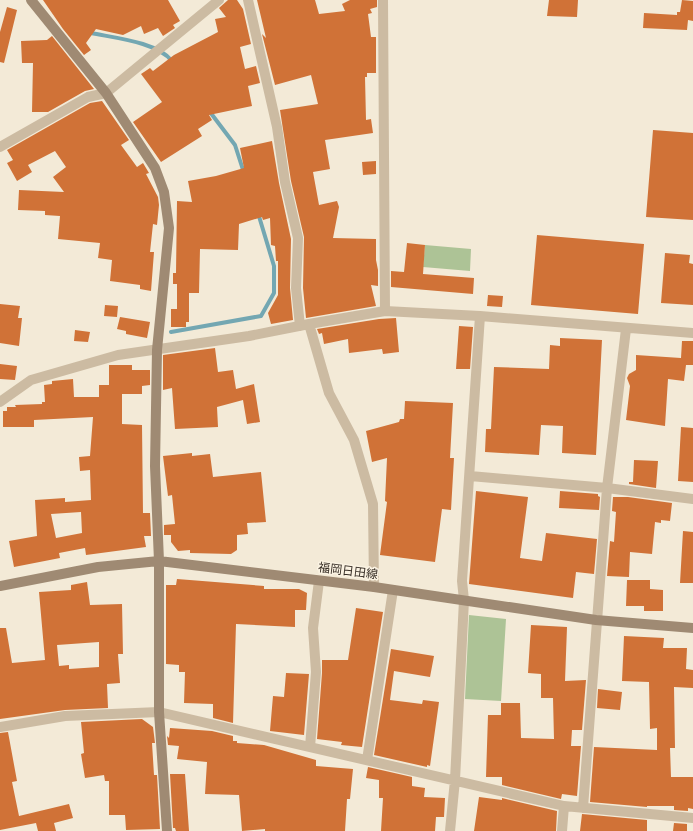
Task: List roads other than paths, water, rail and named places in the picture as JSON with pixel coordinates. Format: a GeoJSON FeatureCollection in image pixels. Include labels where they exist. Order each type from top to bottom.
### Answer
{"type":"FeatureCollection","features":[{"type":"Feature","properties":{"kind":"street"},"geometry":{"type":"LineString","coordinates":[[31,0],[106,93],[154,168],[164,192],[168,228],[156,350],[155,466],[159,561],[159,712],[167,831]]}},
{"type":"Feature","properties":{"kind":"street"},"geometry":{"type":"LineString","coordinates":[[248,0],[277,127],[285,182],[298,238],[296,288],[305,325],[329,393],[354,440],[373,504],[374,587]]}},
{"type":"Feature","properties":{"kind":"street"},"geometry":{"type":"LineString","coordinates":[[383,0],[385,311]]}},
{"type":"Feature","properties":{"kind":"street"},"geometry":{"type":"LineString","coordinates":[[0,147],[88,97],[106,93],[151,57],[216,1]]}},
{"type":"Feature","properties":{"kind":"street"},"geometry":{"type":"LineString","coordinates":[[0,402],[31,380],[118,355],[249,336],[385,311],[480,316],[693,333]]}},
{"type":"Feature","properties":{"kind":"street"},"geometry":{"type":"LineString","coordinates":[[450,831],[455,780],[464,600],[462,582],[480,316]]}},
{"type":"Feature","properties":{"kind":"street"},"geometry":{"type":"LineString","coordinates":[[583,808],[607,488],[626,328]]}},
{"type":"Feature","properties":{"kind":"street"},"geometry":{"type":"LineString","coordinates":[[470,476],[607,488],[693,499]]}},
{"type":"Feature","properties":{"kind":"street","name":"福岡日田線"},"geometry":{"type":"LineString","coordinates":[[0,586],[98,567],[159,561],[374,587],[596,620],[693,628]]}},
{"type":"Feature","properties":{"kind":"street"},"geometry":{"type":"LineString","coordinates":[[310,747],[316,672],[314,628],[319,581]]}},
{"type":"Feature","properties":{"kind":"street"},"geometry":{"type":"LineString","coordinates":[[367,760],[393,590]]}},
{"type":"Feature","properties":{"kind":"street"},"geometry":{"type":"LineString","coordinates":[[0,727],[65,716],[159,712],[564,806],[693,818]]}},
{"type":"Feature","properties":{"kind":"street"},"geometry":{"type":"LineString","coordinates":[[562,831],[564,806]]}},
{"type":"Feature","properties":{"kind":"waterway"},"geometry":{"type":"LineString","coordinates":[[90,30],[91,33],[146,45],[156,49],[172,61]]}},
{"type":"Feature","properties":{"kind":"waterway"},"geometry":{"type":"LineString","coordinates":[[210,112],[235,145],[244,173]]}},
{"type":"Feature","properties":{"kind":"waterway"},"geometry":{"type":"LineString","coordinates":[[171,332],[261,316],[274,293],[274,266],[258,213]]}}]}
